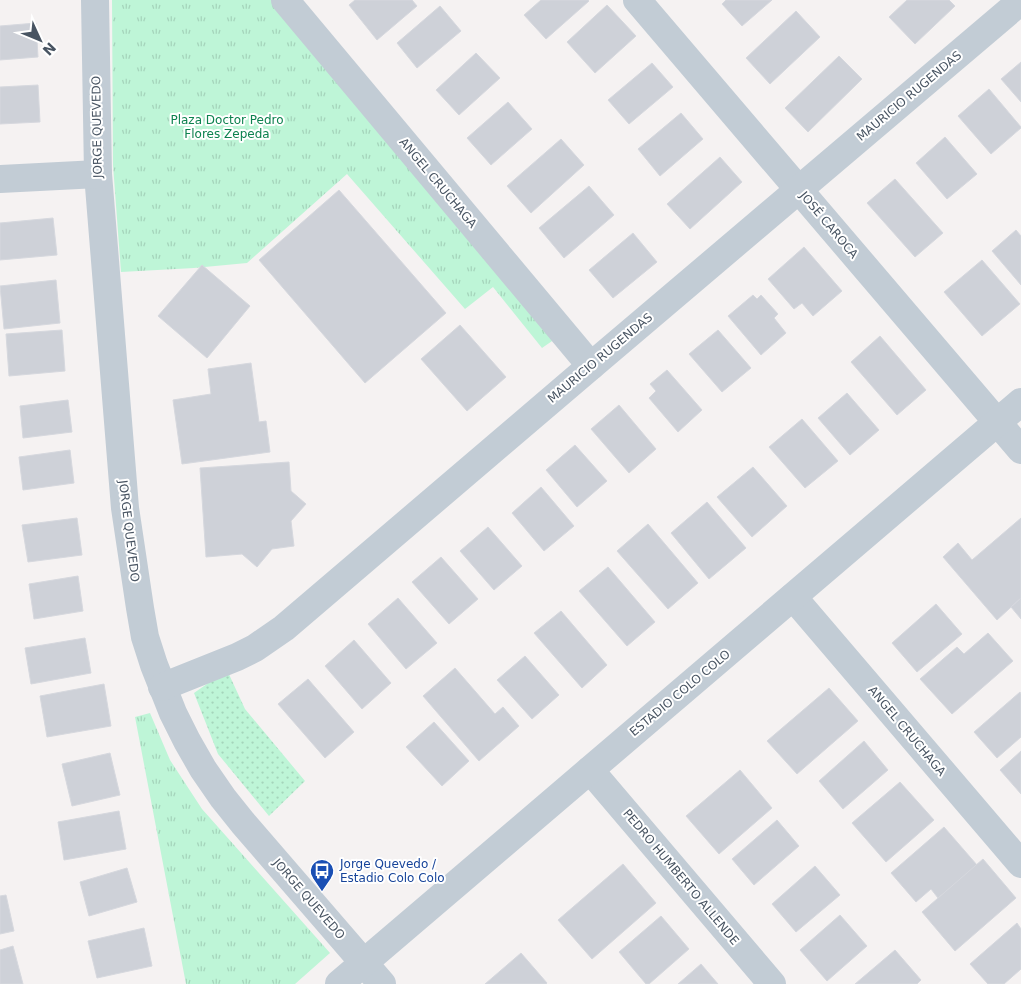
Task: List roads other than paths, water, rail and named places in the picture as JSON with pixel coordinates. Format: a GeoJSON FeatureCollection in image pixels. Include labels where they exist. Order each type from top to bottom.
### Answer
{"type":"FeatureCollection","features":[{"type":"Feature","properties":{"kind":"street","name":"JORGE QUEVEDO"},"geometry":{"type":"LineString","coordinates":[[95,0],[98,174],[125,508],[145,637],[173,713],[203,769],[243,823],[382,984]]}},
{"type":"Feature","properties":{"kind":"street","name":"ANGEL CRUCHAGA"},"geometry":{"type":"LineString","coordinates":[[285,0],[591,366]]}},
{"type":"Feature","properties":{"kind":"street","name":"JOSÉ CAROCA"},"geometry":{"type":"LineString","coordinates":[[637,0],[1021,450]]}},
{"type":"Feature","properties":{"kind":"street","name":"MAURICIO RUGENDAS"},"geometry":{"type":"LineString","coordinates":[[162,687],[237,657],[255,648],[284,628],[799,189],[1003,6]]}},
{"type":"Feature","properties":{"kind":"street"},"geometry":{"type":"LineString","coordinates":[[0,179],[98,174]]}},
{"type":"Feature","properties":{"kind":"street","name":"ESTADIO COLO COLO"},"geometry":{"type":"LineString","coordinates":[[339,984],[1021,402]]}},
{"type":"Feature","properties":{"kind":"street","name":"ANGEL CRUCHAGA"},"geometry":{"type":"LineString","coordinates":[[793,597],[1021,864]]}},
{"type":"Feature","properties":{"kind":"street","name":"PEDRO HUMBERTO ALLENDE"},"geometry":{"type":"LineString","coordinates":[[590,770],[772,984]]}},
{"type":"Feature","properties":{"kind":"place","name":"Jorge Quevedo / Estadio Colo Colo"},"geometry":{"type":"Point","coordinates":[322,892]}},
{"type":"Feature","properties":{"kind":"park label","name":"Plaza Doctor Pedro Flores Zepeda"},"geometry":{"type":"Point","coordinates":[227,127]}}]}
